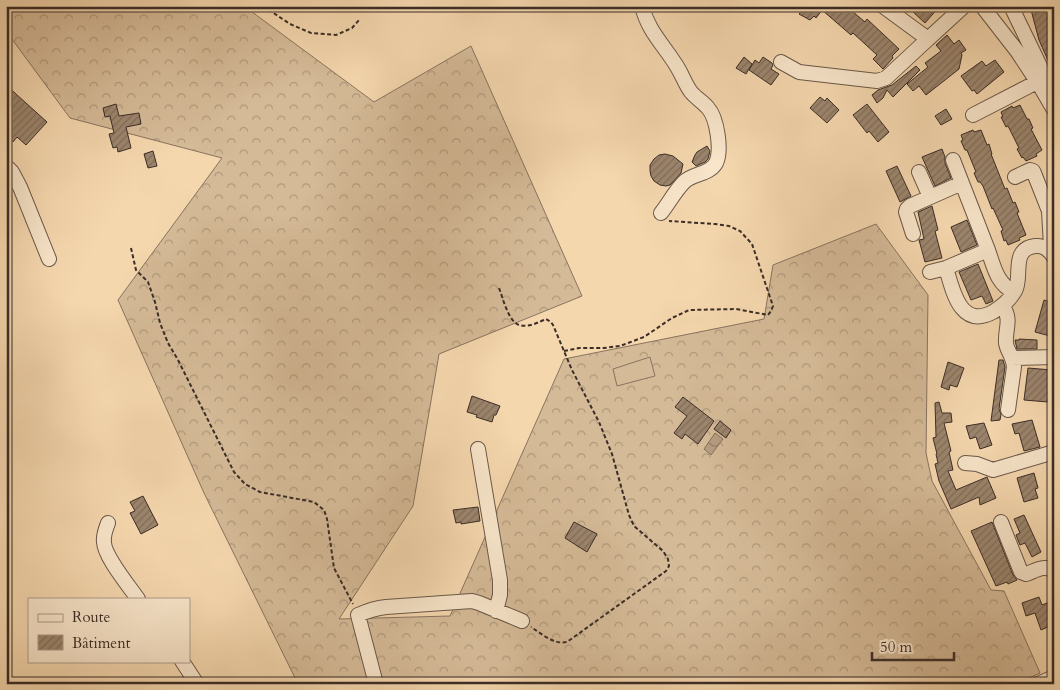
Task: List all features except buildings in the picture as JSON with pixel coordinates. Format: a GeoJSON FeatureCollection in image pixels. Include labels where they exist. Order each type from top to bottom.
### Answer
{"type":"FeatureCollection","features":[{"type":"Feature","properties":{"kind":"street"},"geometry":{"type":"LineString","coordinates":[[642,6],[644,17],[654,36],[676,64],[692,93],[709,110],[717,129],[718,156],[715,164],[704,174],[685,180],[661,213]]}},
{"type":"Feature","properties":{"kind":"street"},"geometry":{"type":"LineString","coordinates":[[883,6],[928,39]]}},
{"type":"Feature","properties":{"kind":"street"},"geometry":{"type":"LineString","coordinates":[[782,62],[799,72],[877,81],[886,78],[964,6]]}},
{"type":"Feature","properties":{"kind":"street"},"geometry":{"type":"LineString","coordinates":[[982,6],[1038,82],[1054,110]]}},
{"type":"Feature","properties":{"kind":"street"},"geometry":{"type":"LineString","coordinates":[[1011,6],[1054,93]]}},
{"type":"Feature","properties":{"kind":"street"},"geometry":{"type":"LineString","coordinates":[[973,115],[1038,82]]}},
{"type":"Feature","properties":{"kind":"street"},"geometry":{"type":"LineString","coordinates":[[953,160],[999,280],[1005,287],[1014,292]]}},
{"type":"Feature","properties":{"kind":"street"},"geometry":{"type":"LineString","coordinates":[[6,166],[12,172],[20,187],[49,258]]}},
{"type":"Feature","properties":{"kind":"street"},"geometry":{"type":"LineString","coordinates":[[1015,177],[1030,170],[1034,173],[1049,210],[1051,253]]}},
{"type":"Feature","properties":{"kind":"street"},"geometry":{"type":"LineString","coordinates":[[919,172],[930,197]]}},
{"type":"Feature","properties":{"kind":"street"},"geometry":{"type":"LineString","coordinates":[[913,234],[906,212],[907,209],[962,182]]}},
{"type":"Feature","properties":{"kind":"street"},"geometry":{"type":"LineString","coordinates":[[946,268],[957,301],[963,309],[977,317],[986,316],[1003,306],[1014,292],[1018,264],[1022,254],[1029,247],[1039,246],[1051,253]]}},
{"type":"Feature","properties":{"kind":"street"},"geometry":{"type":"LineString","coordinates":[[930,272],[946,268],[988,250]]}},
{"type":"Feature","properties":{"kind":"street"},"geometry":{"type":"LineString","coordinates":[[1003,306],[1008,320],[1007,348],[1014,367],[1008,410]]}},
{"type":"Feature","properties":{"kind":"street"},"geometry":{"type":"LineString","coordinates":[[1012,358],[1054,357]]}},
{"type":"Feature","properties":{"kind":"street"},"geometry":{"type":"LineString","coordinates":[[478,449],[500,580],[500,595],[496,610]]}},
{"type":"Feature","properties":{"kind":"street"},"geometry":{"type":"LineString","coordinates":[[965,463],[977,464],[993,470],[1054,452]]}},
{"type":"Feature","properties":{"kind":"street"},"geometry":{"type":"LineString","coordinates":[[1001,522],[1021,572],[1026,574],[1043,568],[1051,568],[1054,571]]}},
{"type":"Feature","properties":{"kind":"street"},"geometry":{"type":"LineString","coordinates":[[108,523],[104,538],[107,553],[137,598]]}},
{"type":"Feature","properties":{"kind":"street"},"geometry":{"type":"LineString","coordinates":[[376,684],[358,615],[374,608],[472,602],[522,621]]}},
{"type":"Feature","properties":{"kind":"street"},"geometry":{"type":"LineString","coordinates":[[183,662],[197,684]]}},
{"type":"Feature","properties":{"kind":"street"},"geometry":{"type":"LineString","coordinates":[[1038,684],[1054,676]]}},
{"type":"Feature","properties":{"kind":"path"},"geometry":{"type":"LineString","coordinates":[[263,6],[290,24],[311,33],[336,35],[352,28],[360,19]]}},
{"type":"Feature","properties":{"kind":"path"},"geometry":{"type":"LineString","coordinates":[[564,351],[579,348],[620,346],[644,336],[672,318],[689,310],[736,309],[768,315],[771,311],[773,306],[752,244],[740,231],[730,226],[662,219],[658,217],[661,213]]}},
{"type":"Feature","properties":{"kind":"path"},"geometry":{"type":"LineString","coordinates":[[131,248],[136,270],[148,282],[168,343],[234,472],[245,484],[260,492],[314,502],[324,510],[334,568],[358,615]]}},
{"type":"Feature","properties":{"kind":"path"},"geometry":{"type":"LineString","coordinates":[[499,288],[510,317],[519,325],[529,325],[546,319],[553,324],[572,370],[599,422],[612,454],[629,515],[634,526],[663,551],[668,558],[669,566],[666,571],[567,642],[556,642],[522,621]]}},
{"type":"Feature","properties":{"kind":"green space"},"geometry":{"type":"Polygon","coordinates":[[[6,6],[244,6],[374,102],[471,46],[582,296],[439,354],[413,506],[339,619],[450,616],[564,359],[764,319],[773,265],[876,224],[928,295],[926,453],[932,481],[991,590],[1004,591],[1040,673],[1016,684],[298,684],[204,493],[118,300],[222,158],[70,118],[6,31],[6,6]]]}},
{"type":"Feature","properties":{"kind":"green space"},"geometry":{"type":"Polygon","coordinates":[[[650,357],[655,376],[617,386],[613,369],[650,357]]]}},
{"type":"Feature","properties":{"kind":"water"},"geometry":{"type":"Polygon","coordinates":[[[715,433],[723,439],[711,455],[704,449],[715,433]]]}}]}
